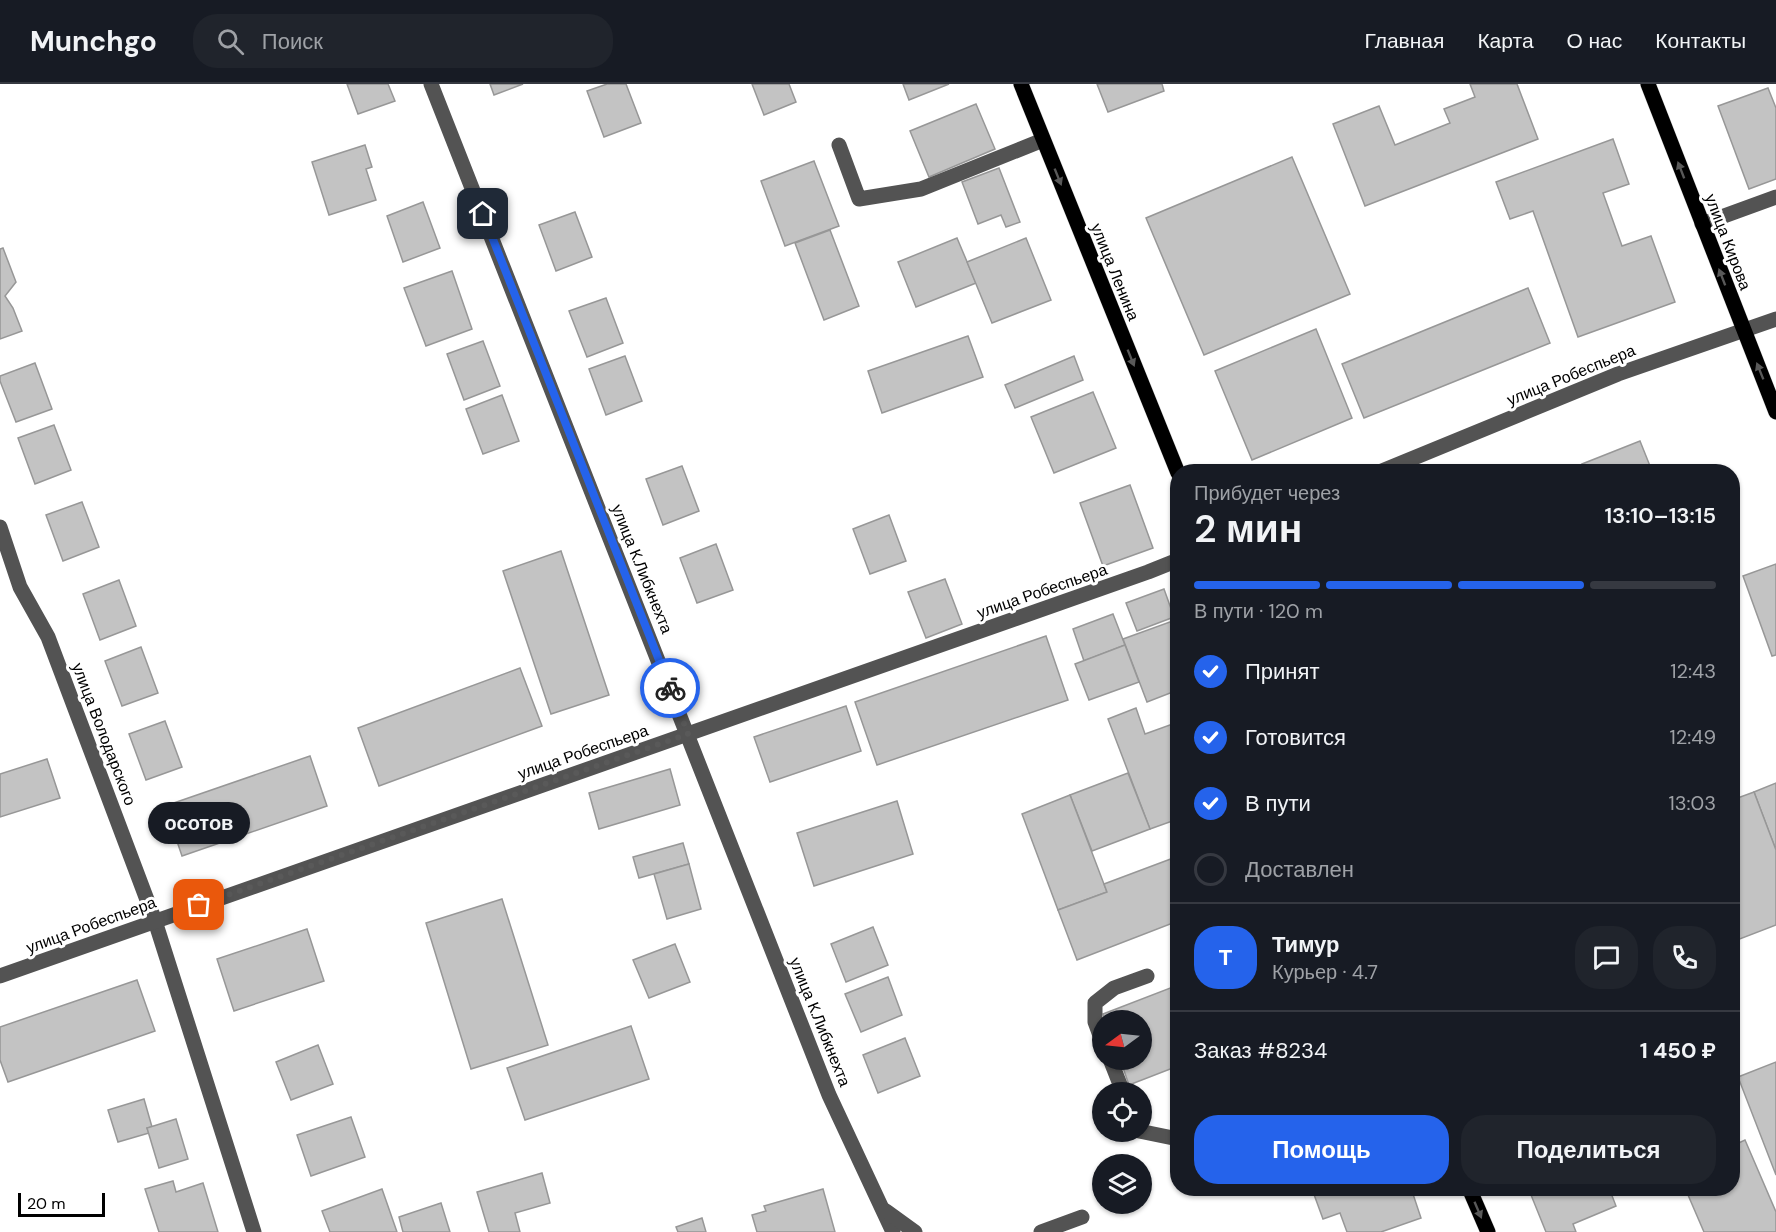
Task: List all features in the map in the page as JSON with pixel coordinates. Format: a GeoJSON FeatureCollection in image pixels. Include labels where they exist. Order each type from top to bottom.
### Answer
{"type":"FeatureCollection","features":[{"type":"Feature","properties":{"kind":"main road","name":"улица Ленина"},"geometry":{"type":"LineString","coordinates":[[1021,84],[1174,464]]}},
{"type":"Feature","properties":{"kind":"main road","name":"улица Кирова"},"geometry":{"type":"LineString","coordinates":[[1648,84],[1776,412]]}},
{"type":"Feature","properties":{"kind":"main road"},"geometry":{"type":"LineString","coordinates":[[1472,1196],[1488,1232]]}},
{"type":"Feature","properties":{"kind":"street","name":"улица К.Либкнехта"},"geometry":{"type":"LineString","coordinates":[[432,84],[829,1095],[893,1232]]}},
{"type":"Feature","properties":{"kind":"street"},"geometry":{"type":"LineString","coordinates":[[839,145],[859,199],[921,189],[1043,140]]}},
{"type":"Feature","properties":{"kind":"street"},"geometry":{"type":"LineString","coordinates":[[1702,224],[1776,197]]}},
{"type":"Feature","properties":{"kind":"street","name":"улица Робеспьера"},"geometry":{"type":"LineString","coordinates":[[1399,464],[1618,374],[1776,319]]}},
{"type":"Feature","properties":{"kind":"street","name":"улица Володарского"},"geometry":{"type":"LineString","coordinates":[[0,527],[20,587],[48,637],[155,921],[254,1232]]}},
{"type":"Feature","properties":{"kind":"street","name":"улица Робеспьера"},"geometry":{"type":"LineString","coordinates":[[0,976],[1170,563]]}},
{"type":"Feature","properties":{"kind":"street"},"geometry":{"type":"LineString","coordinates":[[1095,1010],[1095,1003],[1114,988],[1147,976]]}},
{"type":"Feature","properties":{"kind":"street"},"geometry":{"type":"LineString","coordinates":[[1152,1134],[1170,1137]]}},
{"type":"Feature","properties":{"kind":"street"},"geometry":{"type":"LineString","coordinates":[[882,1209],[915,1232]]}},
{"type":"Feature","properties":{"kind":"street"},"geometry":{"type":"LineString","coordinates":[[1041,1232],[1082,1217]]}},
{"type":"Feature","properties":{"kind":"building"},"geometry":{"type":"Polygon","coordinates":[[[347,84],[388,84],[395,101],[358,114],[347,84]]]}},
{"type":"Feature","properties":{"kind":"building"},"geometry":{"type":"Polygon","coordinates":[[[490,84],[523,84],[494,95],[490,84]]]}},
{"type":"Feature","properties":{"kind":"building"},"geometry":{"type":"Polygon","coordinates":[[[607,84],[626,84],[641,123],[604,137],[587,91],[607,84]]]}},
{"type":"Feature","properties":{"kind":"building"},"geometry":{"type":"Polygon","coordinates":[[[752,84],[789,84],[796,102],[764,115],[752,84]]]}},
{"type":"Feature","properties":{"kind":"building"},"geometry":{"type":"Polygon","coordinates":[[[903,84],[949,84],[909,100],[903,84]]]}},
{"type":"Feature","properties":{"kind":"building"},"geometry":{"type":"Polygon","coordinates":[[[1097,84],[1162,84],[1164,91],[1108,112],[1097,84]]]}},
{"type":"Feature","properties":{"kind":"building"},"geometry":{"type":"Polygon","coordinates":[[[1470,84],[1517,84],[1538,139],[1365,206],[1333,124],[1379,106],[1395,145],[1450,123],[1444,109],[1475,97],[1470,84]]]}},
{"type":"Feature","properties":{"kind":"building"},"geometry":{"type":"Polygon","coordinates":[[[1768,88],[1776,108],[1776,179],[1749,189],[1718,106],[1768,88]]]}},
{"type":"Feature","properties":{"kind":"building"},"geometry":{"type":"Polygon","coordinates":[[[976,104],[995,149],[929,177],[910,131],[976,104]]]}},
{"type":"Feature","properties":{"kind":"building"},"geometry":{"type":"Polygon","coordinates":[[[1613,139],[1629,184],[1603,193],[1622,246],[1651,236],[1675,302],[1578,337],[1533,211],[1510,219],[1496,182],[1613,139]]]}},
{"type":"Feature","properties":{"kind":"building"},"geometry":{"type":"Polygon","coordinates":[[[365,145],[372,167],[366,169],[376,200],[329,215],[312,162],[365,145]]]}},
{"type":"Feature","properties":{"kind":"building"},"geometry":{"type":"Polygon","coordinates":[[[1292,157],[1350,294],[1204,355],[1146,218],[1292,157]]]}},
{"type":"Feature","properties":{"kind":"building"},"geometry":{"type":"Polygon","coordinates":[[[814,161],[839,226],[785,246],[761,181],[814,161]]]}},
{"type":"Feature","properties":{"kind":"building"},"geometry":{"type":"Polygon","coordinates":[[[999,168],[1020,222],[1006,227],[1001,215],[978,224],[962,182],[999,168]]]}},
{"type":"Feature","properties":{"kind":"building"},"geometry":{"type":"Polygon","coordinates":[[[423,202],[440,248],[403,262],[387,216],[423,202]]]}},
{"type":"Feature","properties":{"kind":"building"},"geometry":{"type":"Polygon","coordinates":[[[575,212],[592,257],[556,271],[539,225],[575,212]]]}},
{"type":"Feature","properties":{"kind":"building"},"geometry":{"type":"Polygon","coordinates":[[[830,230],[859,306],[824,320],[795,243],[830,230]]]}},
{"type":"Feature","properties":{"kind":"building"},"geometry":{"type":"Polygon","coordinates":[[[957,238],[976,283],[916,307],[898,262],[957,238]]]}},
{"type":"Feature","properties":{"kind":"building"},"geometry":{"type":"Polygon","coordinates":[[[1026,238],[1051,300],[992,323],[967,262],[1026,238]]]}},
{"type":"Feature","properties":{"kind":"building"},"geometry":{"type":"Polygon","coordinates":[[[3,248],[16,282],[5,296],[13,308],[22,331],[0,339],[0,249],[3,248]]]}},
{"type":"Feature","properties":{"kind":"building"},"geometry":{"type":"Polygon","coordinates":[[[452,271],[472,329],[426,346],[404,288],[452,271]]]}},
{"type":"Feature","properties":{"kind":"building"},"geometry":{"type":"Polygon","coordinates":[[[1528,288],[1550,343],[1364,418],[1342,364],[1528,288]]]}},
{"type":"Feature","properties":{"kind":"building"},"geometry":{"type":"Polygon","coordinates":[[[606,298],[623,343],[587,357],[569,311],[606,298]]]}},
{"type":"Feature","properties":{"kind":"building"},"geometry":{"type":"Polygon","coordinates":[[[1316,329],[1352,418],[1252,460],[1215,371],[1316,329]]]}},
{"type":"Feature","properties":{"kind":"building"},"geometry":{"type":"Polygon","coordinates":[[[968,336],[983,377],[882,413],[868,371],[968,336]]]}},
{"type":"Feature","properties":{"kind":"building"},"geometry":{"type":"Polygon","coordinates":[[[483,341],[500,386],[464,400],[447,354],[483,341]]]}},
{"type":"Feature","properties":{"kind":"building"},"geometry":{"type":"Polygon","coordinates":[[[625,356],[642,401],[606,415],[589,369],[625,356]]]}},
{"type":"Feature","properties":{"kind":"building"},"geometry":{"type":"Polygon","coordinates":[[[1074,356],[1083,380],[1015,408],[1005,385],[1074,356]]]}},
{"type":"Feature","properties":{"kind":"building"},"geometry":{"type":"Polygon","coordinates":[[[35,363],[52,409],[16,422],[0,376],[35,363]]]}},
{"type":"Feature","properties":{"kind":"building"},"geometry":{"type":"Polygon","coordinates":[[[1093,392],[1116,448],[1054,473],[1031,417],[1093,392]]]}},
{"type":"Feature","properties":{"kind":"building"},"geometry":{"type":"Polygon","coordinates":[[[502,395],[519,441],[483,454],[466,409],[502,395]]]}},
{"type":"Feature","properties":{"kind":"building"},"geometry":{"type":"Polygon","coordinates":[[[54,425],[71,470],[35,484],[18,438],[54,425]]]}},
{"type":"Feature","properties":{"kind":"building"},"geometry":{"type":"Polygon","coordinates":[[[1640,441],[1649,464],[1582,464],[1640,441]]]}},
{"type":"Feature","properties":{"kind":"building"},"geometry":{"type":"Polygon","coordinates":[[[682,466],[699,511],[663,525],[646,479],[682,466]]]}},
{"type":"Feature","properties":{"kind":"building"},"geometry":{"type":"Polygon","coordinates":[[[1130,485],[1153,548],[1103,566],[1080,503],[1130,485]]]}},
{"type":"Feature","properties":{"kind":"building"},"geometry":{"type":"Polygon","coordinates":[[[82,502],[99,547],[63,561],[46,515],[82,502]]]}},
{"type":"Feature","properties":{"kind":"building"},"geometry":{"type":"Polygon","coordinates":[[[889,515],[906,561],[870,574],[853,529],[889,515]]]}},
{"type":"Feature","properties":{"kind":"building"},"geometry":{"type":"Polygon","coordinates":[[[716,544],[733,590],[697,603],[680,558],[716,544]]]}},
{"type":"Feature","properties":{"kind":"building"},"geometry":{"type":"Polygon","coordinates":[[[561,551],[609,695],[551,714],[503,571],[561,551]]]}},
{"type":"Feature","properties":{"kind":"building"},"geometry":{"type":"Polygon","coordinates":[[[1776,564],[1776,655],[1772,656],[1743,576],[1776,564]]]}},
{"type":"Feature","properties":{"kind":"building"},"geometry":{"type":"Polygon","coordinates":[[[945,579],[962,624],[926,638],[908,592],[945,579]]]}},
{"type":"Feature","properties":{"kind":"building"},"geometry":{"type":"Polygon","coordinates":[[[119,580],[136,626],[100,640],[83,594],[119,580]]]}},
{"type":"Feature","properties":{"kind":"building"},"geometry":{"type":"Polygon","coordinates":[[[1164,589],[1170,606],[1170,619],[1137,631],[1126,603],[1164,589]]]}},
{"type":"Feature","properties":{"kind":"building"},"geometry":{"type":"Polygon","coordinates":[[[1113,614],[1125,645],[1084,661],[1073,629],[1113,614]]]}},
{"type":"Feature","properties":{"kind":"building"},"geometry":{"type":"Polygon","coordinates":[[[1170,622],[1170,693],[1147,702],[1123,639],[1170,622]]]}},
{"type":"Feature","properties":{"kind":"building"},"geometry":{"type":"Polygon","coordinates":[[[1046,636],[1068,700],[877,765],[855,702],[1046,636]]]}},
{"type":"Feature","properties":{"kind":"building"},"geometry":{"type":"Polygon","coordinates":[[[1125,645],[1139,682],[1089,700],[1075,664],[1125,645]]]}},
{"type":"Feature","properties":{"kind":"building"},"geometry":{"type":"Polygon","coordinates":[[[141,647],[158,693],[122,706],[105,661],[141,647]]]}},
{"type":"Feature","properties":{"kind":"building"},"geometry":{"type":"Polygon","coordinates":[[[520,668],[542,726],[379,786],[358,728],[520,668]]]}},
{"type":"Feature","properties":{"kind":"building"},"geometry":{"type":"Polygon","coordinates":[[[846,706],[861,751],[770,782],[754,737],[846,706]]]}},
{"type":"Feature","properties":{"kind":"building"},"geometry":{"type":"Polygon","coordinates":[[[1136,708],[1145,734],[1170,725],[1170,822],[1150,829],[1108,719],[1136,708]]]}},
{"type":"Feature","properties":{"kind":"building"},"geometry":{"type":"Polygon","coordinates":[[[165,721],[182,767],[146,780],[129,734],[165,721]]]}},
{"type":"Feature","properties":{"kind":"building"},"geometry":{"type":"Polygon","coordinates":[[[310,756],[327,806],[182,856],[165,806],[310,756]]]}},
{"type":"Feature","properties":{"kind":"building"},"geometry":{"type":"Polygon","coordinates":[[[47,759],[60,798],[0,817],[0,774],[47,759]]]}},
{"type":"Feature","properties":{"kind":"building"},"geometry":{"type":"Polygon","coordinates":[[[670,769],[680,805],[599,829],[589,793],[670,769]]]}},
{"type":"Feature","properties":{"kind":"building"},"geometry":{"type":"Polygon","coordinates":[[[1128,773],[1150,829],[1092,851],[1070,795],[1128,773]]]}},
{"type":"Feature","properties":{"kind":"building"},"geometry":{"type":"Polygon","coordinates":[[[1776,783],[1776,850],[1754,792],[1776,783]]]}},
{"type":"Feature","properties":{"kind":"building"},"geometry":{"type":"Polygon","coordinates":[[[1754,792],[1776,850],[1776,925],[1740,939],[1740,797],[1754,792]]]}},
{"type":"Feature","properties":{"kind":"building"},"geometry":{"type":"Polygon","coordinates":[[[1070,795],[1107,892],[1058,910],[1022,814],[1070,795]]]}},
{"type":"Feature","properties":{"kind":"building"},"geometry":{"type":"Polygon","coordinates":[[[897,801],[913,854],[814,886],[797,833],[897,801]]]}},
{"type":"Feature","properties":{"kind":"building"},"geometry":{"type":"Polygon","coordinates":[[[683,843],[689,864],[639,878],[633,857],[683,843]]]}},
{"type":"Feature","properties":{"kind":"building"},"geometry":{"type":"Polygon","coordinates":[[[1170,859],[1170,924],[1077,960],[1058,910],[1107,892],[1104,884],[1170,859]]]}},
{"type":"Feature","properties":{"kind":"building"},"geometry":{"type":"Polygon","coordinates":[[[689,864],[701,909],[667,919],[654,874],[689,864]]]}},
{"type":"Feature","properties":{"kind":"building"},"geometry":{"type":"Polygon","coordinates":[[[502,899],[548,1045],[471,1069],[426,923],[502,899]]]}},
{"type":"Feature","properties":{"kind":"building"},"geometry":{"type":"Polygon","coordinates":[[[873,927],[888,965],[846,982],[831,944],[873,927]]]}},
{"type":"Feature","properties":{"kind":"building"},"geometry":{"type":"Polygon","coordinates":[[[307,929],[324,981],[234,1011],[217,959],[307,929]]]}},
{"type":"Feature","properties":{"kind":"building"},"geometry":{"type":"Polygon","coordinates":[[[675,944],[690,982],[649,998],[633,960],[675,944]]]}},
{"type":"Feature","properties":{"kind":"building"},"geometry":{"type":"Polygon","coordinates":[[[888,977],[902,1015],[861,1032],[845,994],[888,977]]]}},
{"type":"Feature","properties":{"kind":"building"},"geometry":{"type":"Polygon","coordinates":[[[137,980],[155,1031],[8,1082],[0,1060],[0,1027],[137,980]]]}},
{"type":"Feature","properties":{"kind":"building"},"geometry":{"type":"Polygon","coordinates":[[[1170,988],[1170,1069],[1137,1082],[1128,1082],[1124,1070],[1152,1070],[1152,1010],[1113,1010],[1170,988]]]}},
{"type":"Feature","properties":{"kind":"building"},"geometry":{"type":"Polygon","coordinates":[[[631,1026],[649,1079],[525,1120],[507,1068],[631,1026]]]}},
{"type":"Feature","properties":{"kind":"building"},"geometry":{"type":"Polygon","coordinates":[[[905,1038],[920,1076],[878,1093],[863,1055],[905,1038]]]}},
{"type":"Feature","properties":{"kind":"building"},"geometry":{"type":"Polygon","coordinates":[[[318,1045],[333,1084],[291,1100],[276,1062],[318,1045]]]}},
{"type":"Feature","properties":{"kind":"building"},"geometry":{"type":"Polygon","coordinates":[[[1776,1062],[1776,1175],[1740,1082],[1740,1076],[1776,1062]]]}},
{"type":"Feature","properties":{"kind":"building"},"geometry":{"type":"Polygon","coordinates":[[[144,1099],[152,1127],[147,1128],[149,1133],[118,1142],[108,1110],[144,1099]]]}},
{"type":"Feature","properties":{"kind":"building"},"geometry":{"type":"Polygon","coordinates":[[[351,1117],[365,1157],[311,1176],[297,1135],[351,1117]]]}},
{"type":"Feature","properties":{"kind":"building"},"geometry":{"type":"Polygon","coordinates":[[[176,1119],[188,1159],[159,1168],[147,1128],[176,1119]]]}},
{"type":"Feature","properties":{"kind":"building"},"geometry":{"type":"Polygon","coordinates":[[[1745,1140],[1776,1212],[1776,1232],[1704,1232],[1688,1196],[1740,1196],[1740,1142],[1745,1140]]]}},
{"type":"Feature","properties":{"kind":"building"},"geometry":{"type":"Polygon","coordinates":[[[542,1173],[550,1203],[515,1213],[520,1232],[489,1232],[477,1192],[542,1173]]]}},
{"type":"Feature","properties":{"kind":"building"},"geometry":{"type":"Polygon","coordinates":[[[173,1181],[176,1192],[203,1183],[218,1232],[159,1232],[145,1189],[173,1181]]]}},
{"type":"Feature","properties":{"kind":"building"},"geometry":{"type":"Polygon","coordinates":[[[382,1189],[397,1232],[330,1232],[322,1211],[382,1189]]]}},
{"type":"Feature","properties":{"kind":"building"},"geometry":{"type":"Polygon","coordinates":[[[823,1189],[835,1232],[757,1232],[752,1215],[766,1211],[764,1206],[823,1189]]]}},
{"type":"Feature","properties":{"kind":"building"},"geometry":{"type":"Polygon","coordinates":[[[1315,1196],[1414,1196],[1421,1218],[1381,1232],[1347,1232],[1340,1213],[1323,1219],[1315,1196]]]}},
{"type":"Feature","properties":{"kind":"building"},"geometry":{"type":"Polygon","coordinates":[[[1531,1196],[1612,1196],[1616,1206],[1573,1224],[1576,1232],[1546,1232],[1531,1196]]]}},
{"type":"Feature","properties":{"kind":"building"},"geometry":{"type":"Polygon","coordinates":[[[441,1203],[450,1232],[403,1232],[399,1217],[441,1203]]]}},
{"type":"Feature","properties":{"kind":"building"},"geometry":{"type":"Polygon","coordinates":[[[702,1218],[706,1232],[678,1232],[676,1227],[702,1218]]]}},
{"type":"Feature","properties":{"kind":"way so far"},"geometry":{"type":"LineString","coordinates":[[199,905],[688,734],[670,688]]}},
{"type":"Feature","properties":{"kind":"place","name":"осотов"},"geometry":{"type":"Point","coordinates":[199,905]}},
{"type":"Feature","properties":{"kind":"route"},"geometry":{"type":"LineString","coordinates":[[483,214],[670,688]]}}]}
